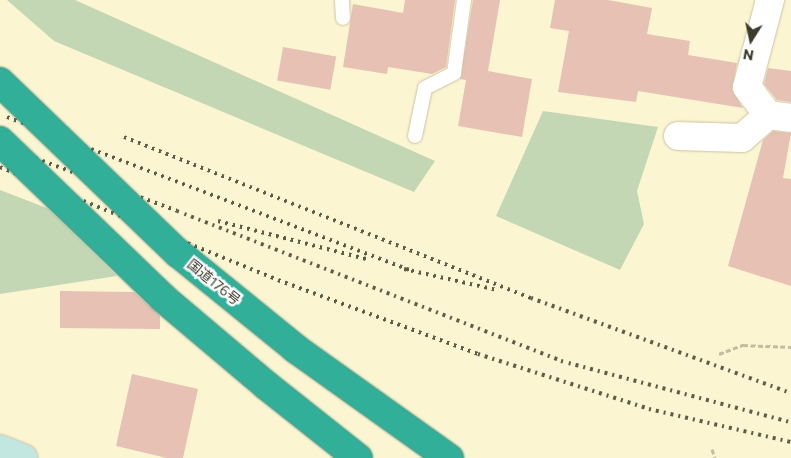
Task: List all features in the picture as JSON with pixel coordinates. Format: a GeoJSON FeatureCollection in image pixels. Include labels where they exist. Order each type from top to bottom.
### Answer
{"type":"FeatureCollection","features":[{"type":"Feature","properties":{"kind":"highway","name":"国道176号"},"geometry":{"type":"LineString","coordinates":[[0,82],[178,253],[296,349],[449,458]]}},
{"type":"Feature","properties":{"kind":"highway"},"geometry":{"type":"LineString","coordinates":[[0,141],[164,298],[267,386],[358,458]]}},
{"type":"Feature","properties":{"kind":"street"},"geometry":{"type":"LineString","coordinates":[[678,136],[742,138],[779,117],[747,87],[770,0]]}},
{"type":"Feature","properties":{"kind":"street"},"geometry":{"type":"LineString","coordinates":[[0,448],[23,458]]}},
{"type":"Feature","properties":{"kind":"lane"},"geometry":{"type":"LineString","coordinates":[[342,0],[343,18]]}},
{"type":"Feature","properties":{"kind":"lane"},"geometry":{"type":"LineString","coordinates":[[415,136],[425,88],[454,73],[464,0]]}},
{"type":"Feature","properties":{"kind":"path"},"geometry":{"type":"LineString","coordinates":[[719,354],[743,345],[791,348]]}},
{"type":"Feature","properties":{"kind":"path"},"geometry":{"type":"LineString","coordinates":[[712,449],[715,458]]}},
{"type":"Feature","properties":{"kind":"green space"},"geometry":{"type":"Polygon","coordinates":[[[7,0],[75,0],[435,161],[414,192],[54,41],[7,0]]]}},
{"type":"Feature","properties":{"kind":"green space"},"geometry":{"type":"Polygon","coordinates":[[[543,111],[658,127],[637,191],[644,224],[620,270],[496,216],[543,111]]]}},
{"type":"Feature","properties":{"kind":"green space"},"geometry":{"type":"Polygon","coordinates":[[[0,190],[47,208],[117,276],[0,294],[0,190]]]}},
{"type":"Feature","properties":{"kind":"building"},"geometry":{"type":"Polygon","coordinates":[[[405,0],[455,0],[446,67],[432,74],[388,67],[387,74],[343,67],[353,4],[403,13],[405,0]]]}},
{"type":"Feature","properties":{"kind":"building"},"geometry":{"type":"Polygon","coordinates":[[[473,0],[500,0],[488,71],[532,79],[522,137],[458,126],[466,80],[460,79],[473,0]]]}},
{"type":"Feature","properties":{"kind":"building"},"geometry":{"type":"Polygon","coordinates":[[[555,0],[608,0],[652,8],[647,34],[690,41],[688,55],[737,63],[732,90],[743,108],[638,91],[636,102],[558,92],[569,31],[550,28],[555,0]]]}},
{"type":"Feature","properties":{"kind":"building"},"geometry":{"type":"Polygon","coordinates":[[[283,47],[336,56],[330,90],[277,80],[283,47]]]}},
{"type":"Feature","properties":{"kind":"building"},"geometry":{"type":"Polygon","coordinates":[[[768,68],[791,71],[791,102],[777,100],[764,84],[768,68]]]}},
{"type":"Feature","properties":{"kind":"building"},"geometry":{"type":"Polygon","coordinates":[[[773,131],[791,133],[783,178],[791,179],[791,286],[728,266],[763,140],[773,131]]]}},
{"type":"Feature","properties":{"kind":"building"},"geometry":{"type":"Polygon","coordinates":[[[60,291],[134,292],[160,316],[160,329],[60,328],[60,291]]]}},
{"type":"Feature","properties":{"kind":"building"},"geometry":{"type":"Polygon","coordinates":[[[132,374],[198,389],[183,458],[167,458],[116,446],[132,374]]]}},
{"type":"Feature","properties":{"kind":"railway"},"geometry":{"type":"LineString","coordinates":[[7,117],[412,271]]}},
{"type":"Feature","properties":{"kind":"railway"},"geometry":{"type":"LineString","coordinates":[[124,137],[531,298],[791,393]]}},
{"type":"Feature","properties":{"kind":"railway"},"geometry":{"type":"LineString","coordinates":[[0,145],[177,211],[561,361],[791,422]]}},
{"type":"Feature","properties":{"kind":"railway"},"geometry":{"type":"LineString","coordinates":[[0,167],[278,280],[478,354],[649,409],[791,442]]}},
{"type":"Feature","properties":{"kind":"railway"},"geometry":{"type":"LineString","coordinates":[[218,221],[366,259]]}},
{"type":"Feature","properties":{"kind":"railway"},"geometry":{"type":"LineString","coordinates":[[404,269],[497,290]]}}]}
